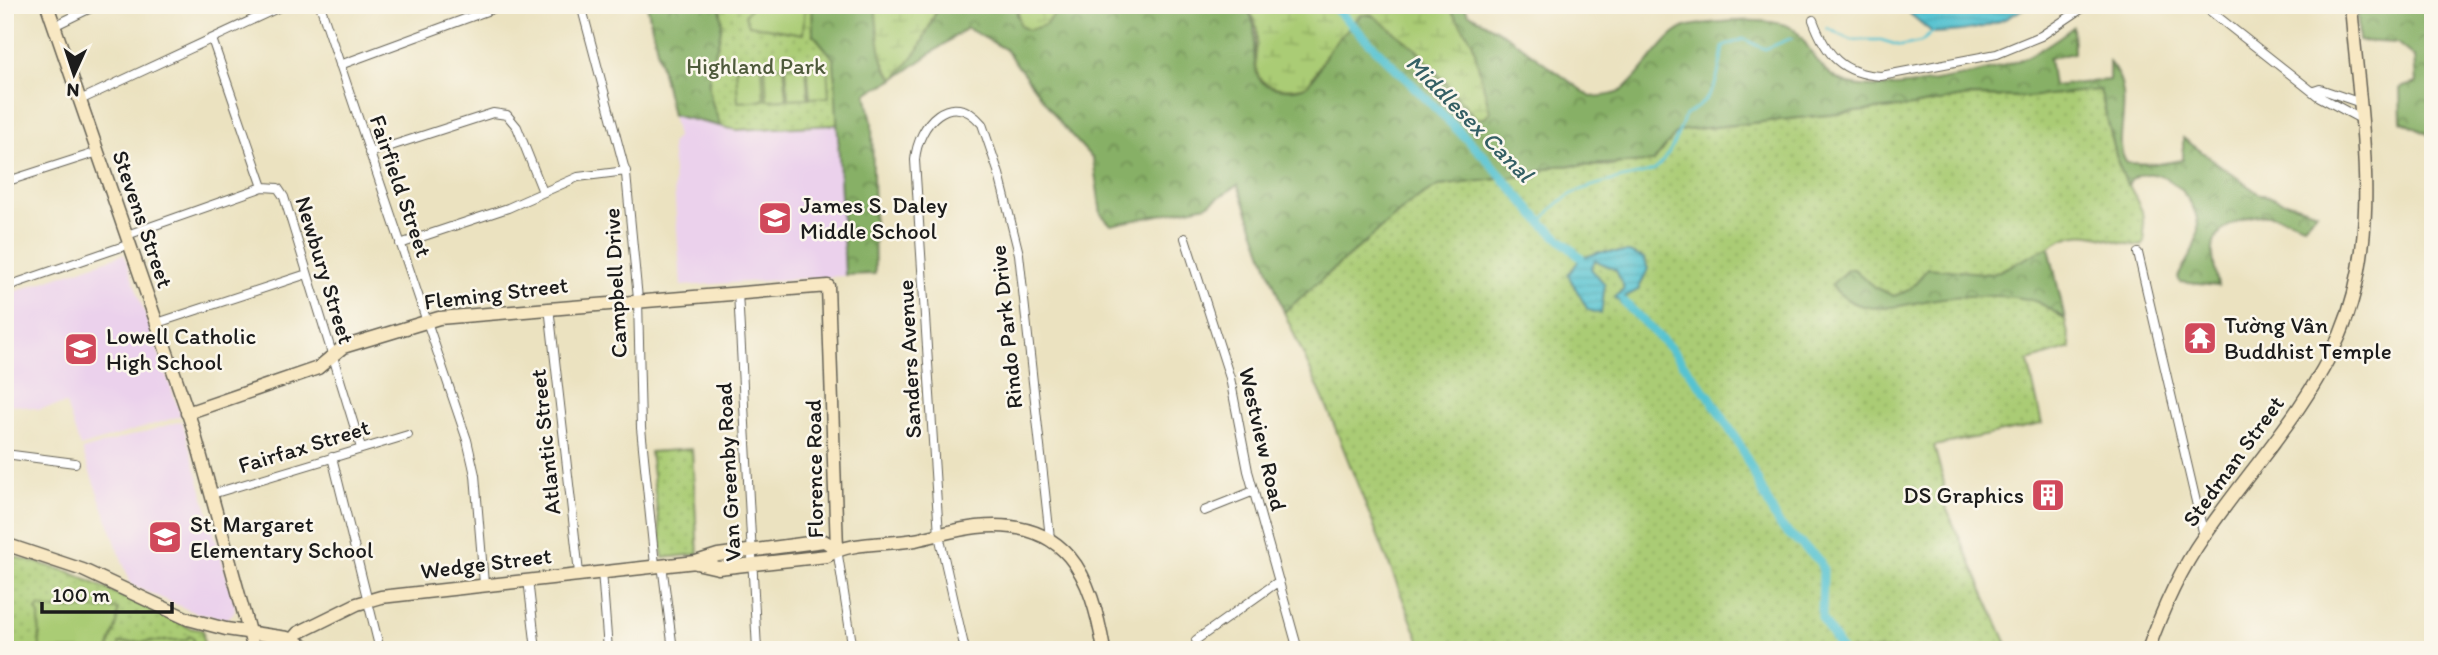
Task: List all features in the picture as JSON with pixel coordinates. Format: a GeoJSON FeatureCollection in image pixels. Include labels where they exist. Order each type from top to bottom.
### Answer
{"type":"FeatureCollection","features":[{"type":"Feature","properties":{"kind":"street","name":"Stevens Street"},"geometry":{"type":"LineString","coordinates":[[47,5],[187,413],[254,650]]}},
{"type":"Feature","properties":{"kind":"street"},"geometry":{"type":"LineString","coordinates":[[54,26],[97,5]]}},
{"type":"Feature","properties":{"kind":"street"},"geometry":{"type":"LineString","coordinates":[[80,100],[284,5]]}},
{"type":"Feature","properties":{"kind":"street","name":"Fairfield Street"},"geometry":{"type":"LineString","coordinates":[[320,5],[473,465],[484,584]]}},
{"type":"Feature","properties":{"kind":"street"},"geometry":{"type":"LineString","coordinates":[[340,65],[503,5]]}},
{"type":"Feature","properties":{"kind":"street","name":"Campbell Drive"},"geometry":{"type":"LineString","coordinates":[[581,5],[626,171],[638,299],[641,428],[658,565],[673,650]]}},
{"type":"Feature","properties":{"kind":"street"},"geometry":{"type":"LineString","coordinates":[[1813,20],[1823,46],[1837,61],[1865,75],[1881,76],[2009,50],[2041,36],[2088,5]]}},
{"type":"Feature","properties":{"kind":"street"},"geometry":{"type":"LineString","coordinates":[[2197,5],[2209,10],[2325,101],[2361,119]]}},
{"type":"Feature","properties":{"kind":"street","name":"Stedman Street"},"geometry":{"type":"LineString","coordinates":[[2148,650],[2170,594],[2204,536],[2289,422],[2340,333],[2355,283],[2365,229],[2365,171],[2351,5]]}},
{"type":"Feature","properties":{"kind":"street","name":"Newbury Street"},"geometry":{"type":"LineString","coordinates":[[212,39],[263,187],[274,186],[281,192],[361,448]]}},
{"type":"Feature","properties":{"kind":"street"},"geometry":{"type":"LineString","coordinates":[[2314,90],[2320,89],[2358,102]]}},
{"type":"Feature","properties":{"kind":"street","name":"Sanders Avenue"},"geometry":{"type":"LineString","coordinates":[[965,650],[939,535],[916,148],[925,128],[945,111],[964,108],[976,117]]}},
{"type":"Feature","properties":{"kind":"street"},"geometry":{"type":"LineString","coordinates":[[369,153],[493,113],[508,115],[517,127],[542,192]]}},
{"type":"Feature","properties":{"kind":"street","name":"Rindo Park Drive"},"geometry":{"type":"LineString","coordinates":[[976,117],[989,140],[1018,254],[1050,538]]}},
{"type":"Feature","properties":{"kind":"street"},"geometry":{"type":"LineString","coordinates":[[5,182],[98,152]]}},
{"type":"Feature","properties":{"kind":"street"},"geometry":{"type":"LineString","coordinates":[[400,244],[508,208],[578,177],[626,171]]}},
{"type":"Feature","properties":{"kind":"street"},"geometry":{"type":"LineString","coordinates":[[5,287],[263,187]]}},
{"type":"Feature","properties":{"kind":"street","name":"Westview Road"},"geometry":{"type":"LineString","coordinates":[[1185,238],[1230,378],[1254,491],[1298,650]]}},
{"type":"Feature","properties":{"kind":"street"},"geometry":{"type":"LineString","coordinates":[[2138,253],[2204,536]]}},
{"type":"Feature","properties":{"kind":"street"},"geometry":{"type":"LineString","coordinates":[[157,323],[307,274]]}},
{"type":"Feature","properties":{"kind":"street","name":"Fleming Street"},"geometry":{"type":"LineString","coordinates":[[187,413],[318,368],[331,354],[425,320],[638,299],[828,286]]}},
{"type":"Feature","properties":{"kind":"street","name":"Florence Road"},"geometry":{"type":"LineString","coordinates":[[828,286],[837,550],[853,650]]}},
{"type":"Feature","properties":{"kind":"street","name":"Van Greenby Road"},"geometry":{"type":"LineString","coordinates":[[738,292],[757,650]]}},
{"type":"Feature","properties":{"kind":"street","name":"Atlantic Street"},"geometry":{"type":"LineString","coordinates":[[550,307],[579,573]]}},
{"type":"Feature","properties":{"kind":"street","name":"Fairfax Street"},"geometry":{"type":"LineString","coordinates":[[212,494],[408,435]]}},
{"type":"Feature","properties":{"kind":"street"},"geometry":{"type":"LineString","coordinates":[[5,454],[75,463]]}},
{"type":"Feature","properties":{"kind":"street"},"geometry":{"type":"LineString","coordinates":[[332,457],[380,650]]}},
{"type":"Feature","properties":{"kind":"street"},"geometry":{"type":"LineString","coordinates":[[1204,511],[1254,491]]}},
{"type":"Feature","properties":{"kind":"street"},"geometry":{"type":"LineString","coordinates":[[837,550],[975,527],[1026,529],[1050,538],[1064,550],[1084,575],[1096,608],[1104,650]]}},
{"type":"Feature","properties":{"kind":"street","name":"Wedge Street"},"geometry":{"type":"LineString","coordinates":[[292,640],[298,634],[367,600],[602,570],[696,562],[718,555],[824,541],[837,550],[827,556],[718,568],[696,562]]}},
{"type":"Feature","properties":{"kind":"street"},"geometry":{"type":"LineString","coordinates":[[5,544],[83,570],[188,618],[292,640],[314,650]]}},
{"type":"Feature","properties":{"kind":"street"},"geometry":{"type":"LineString","coordinates":[[602,570],[608,650]]}},
{"type":"Feature","properties":{"kind":"street"},"geometry":{"type":"LineString","coordinates":[[528,579],[536,650]]}},
{"type":"Feature","properties":{"kind":"street"},"geometry":{"type":"LineString","coordinates":[[1196,640],[1279,581]]}},
{"type":"Feature","properties":{"kind":"shaded area","name":"James S. Daley Middle School"},"geometry":{"type":"Polygon","coordinates":[[[672,115],[737,130],[872,123],[875,274],[681,286],[671,144],[677,137],[672,115]]]}},
{"type":"Feature","properties":{"kind":"shaded area","name":"Lowell Catholic High School"},"geometry":{"type":"Polygon","coordinates":[[[124,254],[181,416],[80,447],[66,404],[39,409],[5,403],[5,295],[124,254]]]}},
{"type":"Feature","properties":{"kind":"shaded area","name":"St. Margaret Elementary School"},"geometry":{"type":"Polygon","coordinates":[[[182,421],[235,606],[234,613],[226,619],[196,613],[131,585],[82,450],[182,421]]]}},
{"type":"Feature","properties":{"kind":"green space","name":"Highland Park"},"geometry":{"type":"Polygon","coordinates":[[[647,5],[875,5],[881,38],[895,79],[866,93],[872,123],[736,130],[672,115],[647,5]]]}},
{"type":"Feature","properties":{"kind":"green space"},"geometry":{"type":"Polygon","coordinates":[[[647,5],[719,5],[721,32],[711,68],[709,90],[721,126],[672,115],[647,5]]]}},
{"type":"Feature","properties":{"kind":"green space"},"geometry":{"type":"Polygon","coordinates":[[[753,5],[805,5],[803,34],[749,25],[745,15],[753,5]]]}},
{"type":"Feature","properties":{"kind":"green space"},"geometry":{"type":"Polygon","coordinates":[[[812,5],[875,5],[884,63],[919,49],[939,5],[1017,5],[1017,16],[1044,25],[1063,5],[1245,5],[1253,22],[1258,76],[1269,86],[1290,89],[1307,85],[1331,47],[1361,15],[1390,24],[1429,65],[1478,67],[1472,41],[1447,5],[1464,5],[1468,13],[1509,37],[1591,97],[1621,91],[1671,36],[1689,26],[1700,24],[1762,21],[1789,26],[1797,32],[1822,67],[1835,78],[1859,86],[1880,87],[1931,82],[2003,66],[2026,57],[2073,27],[2074,53],[2049,58],[2053,86],[2109,80],[2109,62],[2118,75],[2122,89],[2124,103],[2121,142],[2127,163],[2158,164],[2183,160],[2183,138],[2258,193],[2317,212],[2304,225],[2268,215],[2251,216],[2232,224],[2219,233],[2214,243],[2218,286],[2180,282],[2178,277],[2196,241],[2196,215],[2182,192],[2172,182],[2160,176],[2137,176],[2127,185],[2118,163],[2100,90],[2027,97],[1969,96],[1912,106],[1678,131],[1653,162],[1556,166],[1524,176],[1438,186],[1410,203],[1284,312],[1238,185],[1207,205],[1111,225],[1101,214],[1093,159],[1063,126],[1005,49],[967,28],[895,79],[866,93],[872,123],[875,274],[845,275],[834,59],[813,34],[812,5]]]}},
{"type":"Feature","properties":{"kind":"green space"},"geometry":{"type":"Polygon","coordinates":[[[875,5],[939,5],[919,49],[895,79],[889,73],[882,56],[875,5]]]}},
{"type":"Feature","properties":{"kind":"green space"},"geometry":{"type":"Polygon","coordinates":[[[1017,5],[1063,5],[1045,25],[1029,30],[1020,26],[1017,5]]]}},
{"type":"Feature","properties":{"kind":"green space"},"geometry":{"type":"Polygon","coordinates":[[[1245,5],[1447,5],[1472,41],[1490,112],[1485,118],[1476,118],[1415,48],[1371,14],[1360,15],[1330,48],[1308,85],[1288,89],[1265,83],[1256,70],[1256,25],[1245,5]]]}},
{"type":"Feature","properties":{"kind":"green space"},"geometry":{"type":"Polygon","coordinates":[[[2357,5],[2394,5],[2399,8],[2401,5],[2433,5],[2433,137],[2401,121],[2400,88],[2416,83],[2414,57],[2397,43],[2359,41],[2357,5]]]}},
{"type":"Feature","properties":{"kind":"green space"},"geometry":{"type":"Polygon","coordinates":[[[827,63],[829,97],[810,98],[807,65],[827,63]]]}},
{"type":"Feature","properties":{"kind":"green space"},"geometry":{"type":"Polygon","coordinates":[[[762,65],[764,100],[738,102],[736,67],[762,65]]]}},
{"type":"Feature","properties":{"kind":"green space"},"geometry":{"type":"Polygon","coordinates":[[[806,65],[808,98],[788,99],[786,66],[806,65]]]}},
{"type":"Feature","properties":{"kind":"green space"},"geometry":{"type":"Polygon","coordinates":[[[784,66],[787,99],[767,100],[765,67],[784,66]]]}},
{"type":"Feature","properties":{"kind":"green space"},"geometry":{"type":"Polygon","coordinates":[[[2100,89],[2118,163],[2142,211],[2145,242],[2142,246],[2085,234],[2062,239],[2049,247],[2071,348],[2028,361],[2042,424],[1934,446],[1944,483],[1943,501],[2007,644],[1985,650],[1423,650],[1327,407],[1284,312],[1410,203],[1438,186],[1524,176],[1556,166],[1613,166],[1678,131],[1912,106],[1969,96],[2027,97],[2100,89]]]}},
{"type":"Feature","properties":{"kind":"green space"},"geometry":{"type":"Polygon","coordinates":[[[2049,247],[2065,319],[2037,302],[2000,296],[1941,298],[1890,307],[1865,307],[1842,296],[1831,285],[1848,269],[1854,269],[1874,287],[1894,296],[1909,290],[1928,268],[1993,274],[2049,247]]]}},
{"type":"Feature","properties":{"kind":"green space"},"geometry":{"type":"Polygon","coordinates":[[[692,449],[698,554],[663,558],[650,452],[692,449]]]}},
{"type":"Feature","properties":{"kind":"green space"},"geometry":{"type":"Polygon","coordinates":[[[5,554],[70,572],[190,628],[203,630],[204,650],[5,650],[5,554]]]}},
{"type":"Feature","properties":{"kind":"green space"},"geometry":{"type":"Polygon","coordinates":[[[40,606],[45,609],[118,609],[117,624],[108,650],[40,650],[39,615],[36,610],[40,606]]]}},
{"type":"Feature","properties":{"kind":"green space"},"geometry":{"type":"Polygon","coordinates":[[[189,636],[194,639],[192,650],[119,650],[119,643],[186,640],[189,636]]]}},
{"type":"Feature","properties":{"kind":"water"},"geometry":{"type":"Polygon","coordinates":[[[1907,5],[2028,5],[2006,19],[1983,27],[1933,33],[1910,14],[1907,5]]]}},
{"type":"Feature","properties":{"kind":"water"},"geometry":{"type":"Polygon","coordinates":[[[1599,252],[1629,252],[1644,258],[1648,269],[1638,290],[1625,297],[1623,306],[1615,297],[1624,288],[1616,270],[1595,260],[1591,269],[1605,284],[1601,314],[1588,310],[1568,275],[1580,259],[1599,252]]]}},
{"type":"Feature","properties":{"kind":"waterway","name":"Middlesex Canal"},"geometry":{"type":"LineString","coordinates":[[1332,5],[1484,156],[1542,223],[1581,258]]}},
{"type":"Feature","properties":{"kind":"waterway"},"geometry":{"type":"LineString","coordinates":[[1827,28],[1851,40],[1881,40],[1901,46],[1921,42],[1934,31]]}},
{"type":"Feature","properties":{"kind":"waterway"},"geometry":{"type":"LineString","coordinates":[[1542,223],[1551,210],[1576,192],[1590,186],[1653,171],[1659,166],[1673,146],[1685,115],[1703,102],[1714,87],[1723,47],[1743,39],[1765,49],[1792,38]]}},
{"type":"Feature","properties":{"kind":"waterway"},"geometry":{"type":"LineString","coordinates":[[1624,302],[1670,348],[1709,396],[1741,447],[1779,525],[1819,560],[1823,570],[1822,618],[1841,650]]}},
{"type":"Feature","properties":{"kind":"place","name":"James S. Daley Middle School"},"geometry":{"type":"Point","coordinates":[775,218]}},
{"type":"Feature","properties":{"kind":"place","name":"Tường Vân Buddhist Temple"},"geometry":{"type":"Point","coordinates":[2200,338]}},
{"type":"Feature","properties":{"kind":"place","name":"Lowell Catholic High School"},"geometry":{"type":"Point","coordinates":[81,349]}},
{"type":"Feature","properties":{"kind":"place","name":"DS Graphics"},"geometry":{"type":"Point","coordinates":[2048,495]}},
{"type":"Feature","properties":{"kind":"place","name":"St. Margaret Elementary School"},"geometry":{"type":"Point","coordinates":[165,537]}}]}
